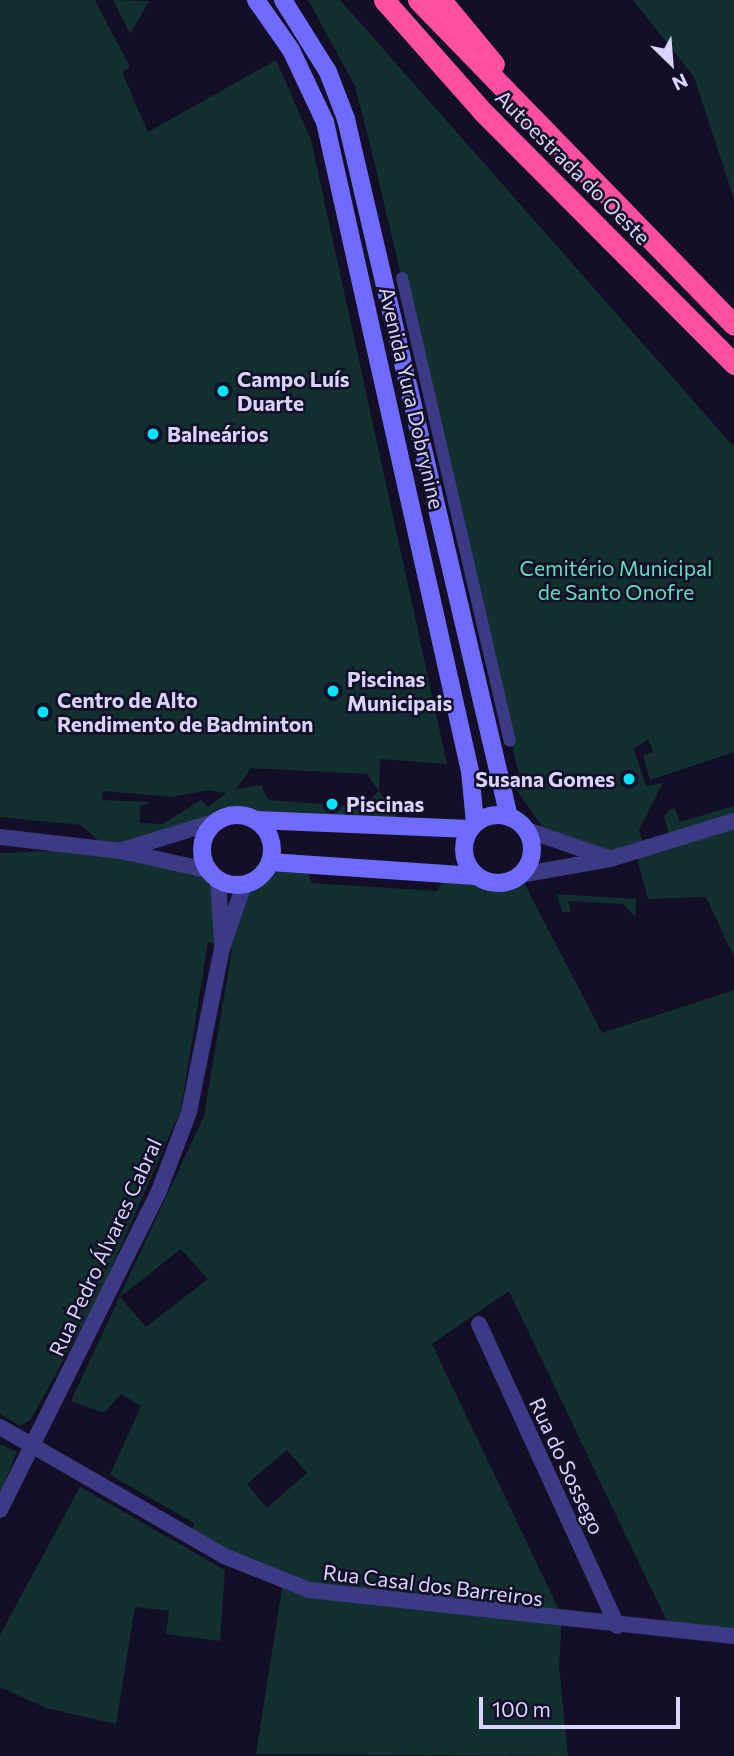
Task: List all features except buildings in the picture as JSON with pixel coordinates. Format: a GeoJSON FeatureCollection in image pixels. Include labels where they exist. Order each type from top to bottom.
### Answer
{"type":"FeatureCollection","features":[{"type":"Feature","properties":{"kind":"highway","name":"Autoestrada do Oeste"},"geometry":{"type":"LineString","coordinates":[[384,0],[483,112],[734,364]]}},
{"type":"Feature","properties":{"kind":"highway","name":"Autoestrada do Oeste"},"geometry":{"type":"LineString","coordinates":[[418,0],[585,176],[734,325]]}},
{"type":"Feature","properties":{"kind":"highway"},"geometry":{"type":"LineString","coordinates":[[441,0],[562,138],[585,176]]}},
{"type":"Feature","properties":{"kind":"main road","name":"Avenida Yura Dobrynine"},"geometry":{"type":"LineString","coordinates":[[256,0],[303,71],[328,133],[470,771],[473,826]]}},
{"type":"Feature","properties":{"kind":"main road","name":"Avenida Yura Dobrynine"},"geometry":{"type":"LineString","coordinates":[[283,0],[328,72],[346,119],[509,817]]}},
{"type":"Feature","properties":{"kind":"main road"},"geometry":{"type":"LineString","coordinates":[[236,815],[256,820],[473,826],[509,817],[527,830],[532,849],[520,875],[498,884],[475,876],[270,862],[244,885],[213,875],[201,849],[217,821],[236,815]]}},
{"type":"Feature","properties":{"kind":"main road"},"geometry":{"type":"LineString","coordinates":[[256,820],[270,838],[270,862]]}},
{"type":"Feature","properties":{"kind":"main road"},"geometry":{"type":"LineString","coordinates":[[473,826],[464,858],[475,876]]}},
{"type":"Feature","properties":{"kind":"street"},"geometry":{"type":"LineString","coordinates":[[402,278],[510,741]]}},
{"type":"Feature","properties":{"kind":"street"},"geometry":{"type":"LineString","coordinates":[[121,851],[217,821]]}},
{"type":"Feature","properties":{"kind":"street"},"geometry":{"type":"LineString","coordinates":[[520,875],[610,859],[734,821]]}},
{"type":"Feature","properties":{"kind":"street"},"geometry":{"type":"LineString","coordinates":[[527,830],[610,859]]}},
{"type":"Feature","properties":{"kind":"street"},"geometry":{"type":"LineString","coordinates":[[0,837],[121,851],[213,875],[222,948]]}},
{"type":"Feature","properties":{"kind":"street"},"geometry":{"type":"LineString","coordinates":[[222,948],[244,885]]}},
{"type":"Feature","properties":{"kind":"street","name":"Rua Pedro Álvares Cabral"},"geometry":{"type":"LineString","coordinates":[[0,1510],[159,1191],[185,1124],[222,948]]}},
{"type":"Feature","properties":{"kind":"street","name":"Rua do Sossego"},"geometry":{"type":"LineString","coordinates":[[479,1324],[617,1626]]}},
{"type":"Feature","properties":{"kind":"street","name":"Rua Casal dos Barreiros"},"geometry":{"type":"LineString","coordinates":[[0,1427],[224,1556],[309,1590],[617,1626],[734,1636]]}},
{"type":"Feature","properties":{"kind":"green space"},"geometry":{"type":"Polygon","coordinates":[[[0,0],[95,0],[130,67],[122,72],[148,132],[276,60],[311,140],[447,764],[380,759],[379,791],[404,825],[236,815],[122,850],[207,870],[218,881],[222,946],[250,883],[270,862],[307,866],[311,883],[437,891],[446,875],[498,884],[520,875],[602,1033],[734,990],[734,1636],[671,1630],[509,1291],[432,1344],[562,1616],[559,1667],[568,1756],[256,1754],[283,1582],[191,1535],[194,1523],[110,1475],[141,1406],[121,1394],[104,1413],[71,1401],[204,1116],[232,949],[208,942],[181,1109],[100,1294],[31,1419],[20,1426],[0,1414],[0,853],[99,849],[100,842],[81,825],[0,817],[0,0]],[[251,768],[236,789],[261,785],[268,800],[362,807],[379,791],[367,774],[251,768]],[[208,790],[172,797],[103,791],[102,800],[151,802],[140,807],[140,823],[163,824],[201,800],[208,807],[227,793],[208,790]],[[181,1249],[120,1297],[146,1327],[208,1279],[181,1249]],[[287,1450],[247,1484],[267,1508],[307,1473],[287,1450]]]}},
{"type":"Feature","properties":{"kind":"green space"},"geometry":{"type":"Polygon","coordinates":[[[113,0],[149,1],[130,34],[113,0]]]}},
{"type":"Feature","properties":{"kind":"green space","name":"Cemitério Municipal de Santo Onofre"},"geometry":{"type":"Polygon","coordinates":[[[308,0],[340,0],[734,447],[734,752],[650,780],[643,755],[653,752],[648,739],[634,749],[646,786],[663,783],[639,830],[644,848],[670,839],[664,816],[669,810],[675,808],[680,822],[734,806],[734,957],[706,897],[648,899],[635,851],[610,859],[543,828],[511,782],[520,779],[355,86],[308,0]]]}},
{"type":"Feature","properties":{"kind":"green space"},"geometry":{"type":"Polygon","coordinates":[[[633,0],[734,0],[734,199],[694,77],[633,0]]]}},
{"type":"Feature","properties":{"kind":"green space"},"geometry":{"type":"Polygon","coordinates":[[[556,894],[636,899],[635,917],[624,904],[568,901],[571,912],[563,912],[556,894]]]}},
{"type":"Feature","properties":{"kind":"green space"},"geometry":{"type":"Polygon","coordinates":[[[0,1444],[17,1452],[0,1494],[0,1444]]]}},
{"type":"Feature","properties":{"kind":"green space"},"geometry":{"type":"Polygon","coordinates":[[[80,1487],[225,1570],[220,1641],[166,1634],[169,1611],[135,1607],[116,1724],[46,1708],[0,1687],[0,1635],[80,1487]]]}},
{"type":"Feature","properties":{"kind":"place","name":"Campo Luís Duarte"},"geometry":{"type":"Point","coordinates":[223,391]}},
{"type":"Feature","properties":{"kind":"place","name":"Balneários"},"geometry":{"type":"Point","coordinates":[153,434]}},
{"type":"Feature","properties":{"kind":"place","name":"Piscinas Municipais"},"geometry":{"type":"Point","coordinates":[333,691]}},
{"type":"Feature","properties":{"kind":"place","name":"Centro de Alto Rendimento de Badminton"},"geometry":{"type":"Point","coordinates":[43,712]}},
{"type":"Feature","properties":{"kind":"place","name":"Susana Gomes"},"geometry":{"type":"Point","coordinates":[629,779]}},
{"type":"Feature","properties":{"kind":"place","name":"Piscinas"},"geometry":{"type":"Point","coordinates":[332,804]}}]}
